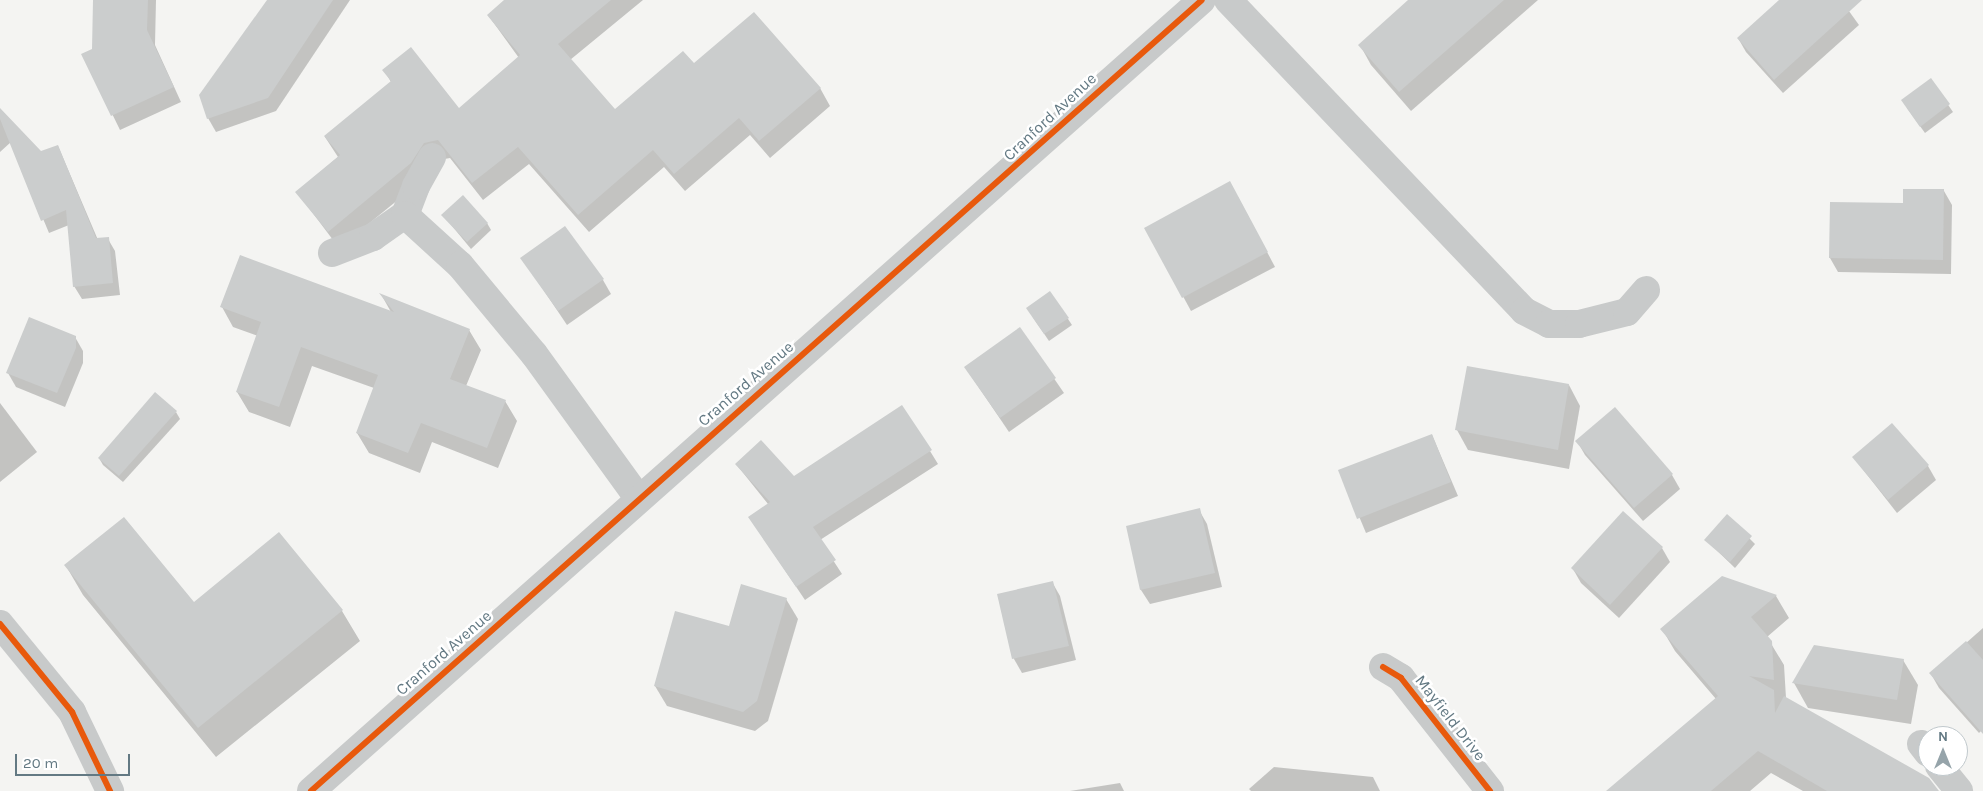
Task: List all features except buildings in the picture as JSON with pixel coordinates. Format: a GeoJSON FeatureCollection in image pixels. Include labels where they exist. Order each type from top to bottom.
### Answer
{"type":"FeatureCollection","features":[{"type":"Feature","properties":{"kind":"street","name":"Cranford Avenue"},"geometry":{"type":"LineString","coordinates":[[311,791],[1202,0]]}},
{"type":"Feature","properties":{"kind":"street"},"geometry":{"type":"LineString","coordinates":[[1228,0],[1524,311],[1549,324],[1579,324],[1627,312],[1646,290]]}},
{"type":"Feature","properties":{"kind":"street"},"geometry":{"type":"LineString","coordinates":[[332,253],[373,237],[405,215],[416,186],[432,157]]}},
{"type":"Feature","properties":{"kind":"street"},"geometry":{"type":"LineString","coordinates":[[405,215],[460,265],[534,354],[640,499]]}},
{"type":"Feature","properties":{"kind":"street"},"geometry":{"type":"LineString","coordinates":[[0,624],[72,712],[110,791]]}},
{"type":"Feature","properties":{"kind":"street","name":"Mayfield Drive"},"geometry":{"type":"LineString","coordinates":[[1384,667],[1400,678],[1490,791]]}},
{"type":"Feature","properties":{"kind":"street"},"geometry":{"type":"LineString","coordinates":[[1947,776],[1959,791]]}},
{"type":"Feature","properties":{"kind":"cycle path"},"geometry":{"type":"LineString","coordinates":[[311,791],[1202,0]]}},
{"type":"Feature","properties":{"kind":"cycle path"},"geometry":{"type":"LineString","coordinates":[[0,624],[72,712],[110,791]]}},
{"type":"Feature","properties":{"kind":"cycle path"},"geometry":{"type":"LineString","coordinates":[[1383,667],[1401,678],[1490,791]]}}]}
